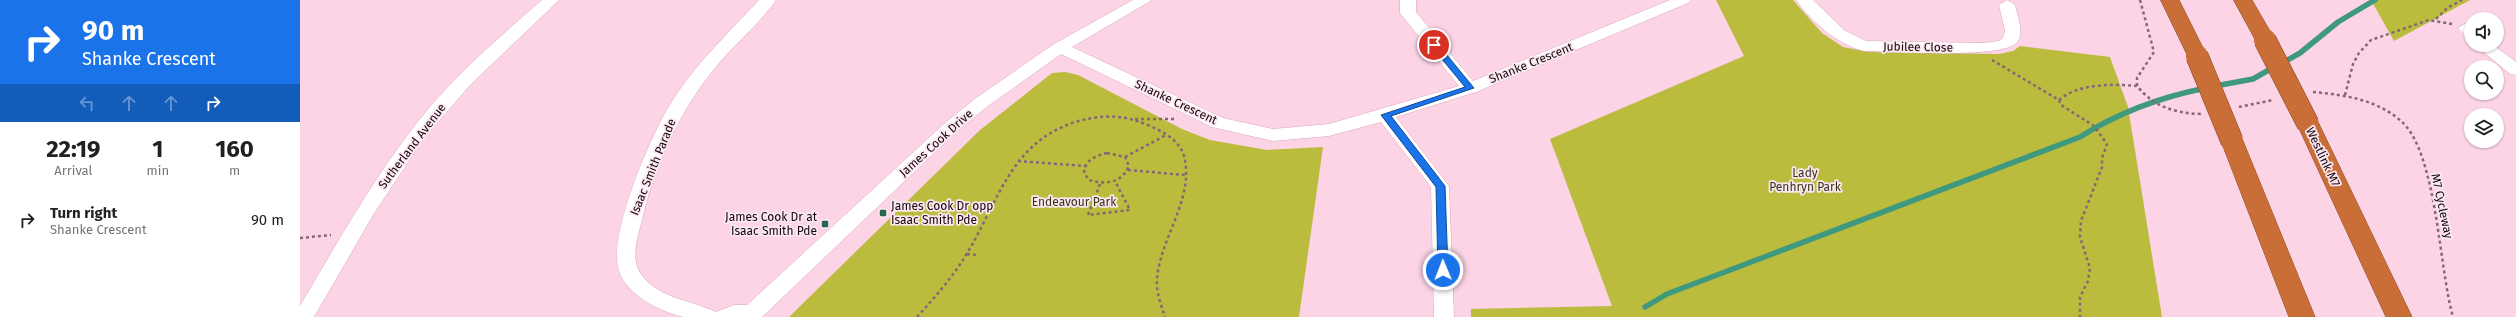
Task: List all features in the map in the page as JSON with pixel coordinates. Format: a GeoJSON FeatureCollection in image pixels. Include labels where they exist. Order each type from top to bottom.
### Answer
{"type":"FeatureCollection","features":[{"type":"Feature","properties":{"kind":"highway"},"geometry":{"type":"LineString","coordinates":[[2170,0],[2197,56],[2302,317]]}},
{"type":"Feature","properties":{"kind":"highway","name":"Westlink M7"},"geometry":{"type":"LineString","coordinates":[[2243,0],[2308,124],[2399,317]]}},
{"type":"Feature","properties":{"kind":"street","name":"Sutherland Avenue"},"geometry":{"type":"LineString","coordinates":[[304,317],[378,191],[437,110],[494,52],[551,0]]}},
{"type":"Feature","properties":{"kind":"street","name":"Isaac Smith Parade"},"geometry":{"type":"LineString","coordinates":[[708,317],[669,304],[653,297],[642,289],[628,270],[626,236],[647,176],[680,102],[725,47],[768,0]]}},
{"type":"Feature","properties":{"kind":"street","name":"James Cook Drive"},"geometry":{"type":"LineString","coordinates":[[751,316],[950,128],[1005,84],[1060,47],[1144,0]]}},
{"type":"Feature","properties":{"kind":"street"},"geometry":{"type":"LineString","coordinates":[[1408,0],[1408,13],[1470,88]]}},
{"type":"Feature","properties":{"kind":"street","name":"Shanke Crescent"},"geometry":{"type":"LineString","coordinates":[[1060,47],[1218,123],[1273,135],[1329,130],[1385,115],[1470,88],[1684,0]]}},
{"type":"Feature","properties":{"kind":"street","name":"Jubilee Close"},"geometry":{"type":"LineString","coordinates":[[1804,0],[1836,32],[1849,41],[1864,46],[1984,48],[2004,45],[2011,40],[2013,31],[2007,5]]}},
{"type":"Feature","properties":{"kind":"street"},"geometry":{"type":"LineString","coordinates":[[2492,52],[2516,70]]}},
{"type":"Feature","properties":{"kind":"street"},"geometry":{"type":"LineString","coordinates":[[1385,115],[1440,186],[1444,317]]}},
{"type":"Feature","properties":{"kind":"street"},"geometry":{"type":"LineString","coordinates":[[723,317],[737,312],[751,316]]}},
{"type":"Feature","properties":{"kind":"path"},"geometry":{"type":"LineString","coordinates":[[2136,86],[2137,78],[2143,72],[2154,52],[2140,0]]}},
{"type":"Feature","properties":{"kind":"path"},"geometry":{"type":"LineString","coordinates":[[2345,95],[2353,64],[2368,43],[2422,22],[2436,20],[2447,8],[2462,0]]}},
{"type":"Feature","properties":{"kind":"path"},"geometry":{"type":"LineString","coordinates":[[1984,48],[1988,57],[1994,62],[2059,100],[2062,105],[2100,130],[2108,144],[2102,158],[2102,167],[2081,221],[2080,237],[2090,268],[2088,281],[2080,298],[2080,317]]}},
{"type":"Feature","properties":{"kind":"path"},"geometry":{"type":"LineString","coordinates":[[2059,100],[2067,94],[2108,84],[2136,86],[2149,100],[2158,106]]}},
{"type":"Feature","properties":{"kind":"path","name":"M7 Cycleway"},"geometry":{"type":"LineString","coordinates":[[2387,111],[2401,121],[2419,146],[2437,219],[2446,292],[2453,317]]}},
{"type":"Feature","properties":{"kind":"path"},"geometry":{"type":"LineString","coordinates":[[917,317],[946,285],[967,254],[1018,161],[1027,150],[1043,137],[1072,123],[1103,116],[1134,120],[1174,119]]}},
{"type":"Feature","properties":{"kind":"path"},"geometry":{"type":"LineString","coordinates":[[1134,120],[1166,134],[1177,142],[1182,150],[1185,162],[1183,191],[1165,245],[1157,278],[1158,295],[1165,317]]}},
{"type":"Feature","properties":{"kind":"path"},"geometry":{"type":"LineString","coordinates":[[1126,157],[1166,134]]}},
{"type":"Feature","properties":{"kind":"path"},"geometry":{"type":"LineString","coordinates":[[1115,153],[1126,157],[1129,163],[1128,170],[1124,176],[1115,181],[1100,184],[1086,178],[1084,166],[1088,160],[1100,154],[1115,153]]}},
{"type":"Feature","properties":{"kind":"path"},"geometry":{"type":"LineString","coordinates":[[1018,161],[1084,166]]}},
{"type":"Feature","properties":{"kind":"path"},"geometry":{"type":"LineString","coordinates":[[1128,170],[1185,175]]}},
{"type":"Feature","properties":{"kind":"path"},"geometry":{"type":"LineString","coordinates":[[1100,184],[1088,215],[1130,210],[1115,181]]}},
{"type":"Feature","properties":{"kind":"path"},"geometry":{"type":"LineString","coordinates":[[300,238],[354,232]]}},
{"type":"Feature","properties":{"kind":"path"},"geometry":{"type":"LineString","coordinates":[[967,254],[977,255]]}},
{"type":"Feature","properties":{"kind":"green space","name":"Lady Penhryn Park"},"geometry":{"type":"Polygon","coordinates":[[[1716,0],[1793,0],[1822,33],[1843,47],[1869,52],[1999,54],[2013,51],[2020,46],[2110,57],[2128,107],[2162,317],[1471,317],[1471,309],[1612,306],[1550,139],[1744,56],[1716,0]]]}},
{"type":"Feature","properties":{"kind":"green space"},"geometry":{"type":"Polygon","coordinates":[[[2371,0],[2470,0],[2394,41],[2371,0]]]}},
{"type":"Feature","properties":{"kind":"green space","name":"Endeavour Park"},"geometry":{"type":"Polygon","coordinates":[[[1065,72],[1078,75],[1182,129],[1210,140],[1267,150],[1323,147],[1299,317],[789,317],[980,130],[1052,73],[1065,72]]]}},
{"type":"Feature","properties":{"kind":"waterway"},"geometry":{"type":"LineString","coordinates":[[2282,63],[2300,53],[2338,22],[2375,0]]}},
{"type":"Feature","properties":{"kind":"waterway"},"geometry":{"type":"LineString","coordinates":[[2215,86],[2253,79],[2274,67]]}},
{"type":"Feature","properties":{"kind":"waterway"},"geometry":{"type":"LineString","coordinates":[[1645,307],[1667,294],[2080,137],[2110,120],[2141,106],[2206,88]]}},
{"type":"Feature","properties":{"kind":"place","name":"James Cook Dr opp Isaac Smith Pde"},"geometry":{"type":"Point","coordinates":[883,213]}},
{"type":"Feature","properties":{"kind":"place","name":"James Cook Dr at Isaac Smith Pde"},"geometry":{"type":"Point","coordinates":[825,224]}},
{"type":"Feature","properties":{"kind":"route"},"geometry":{"type":"LineString","coordinates":[[1434,45],[1470,88],[1385,115],[1440,186],[1443,270]]}}]}
